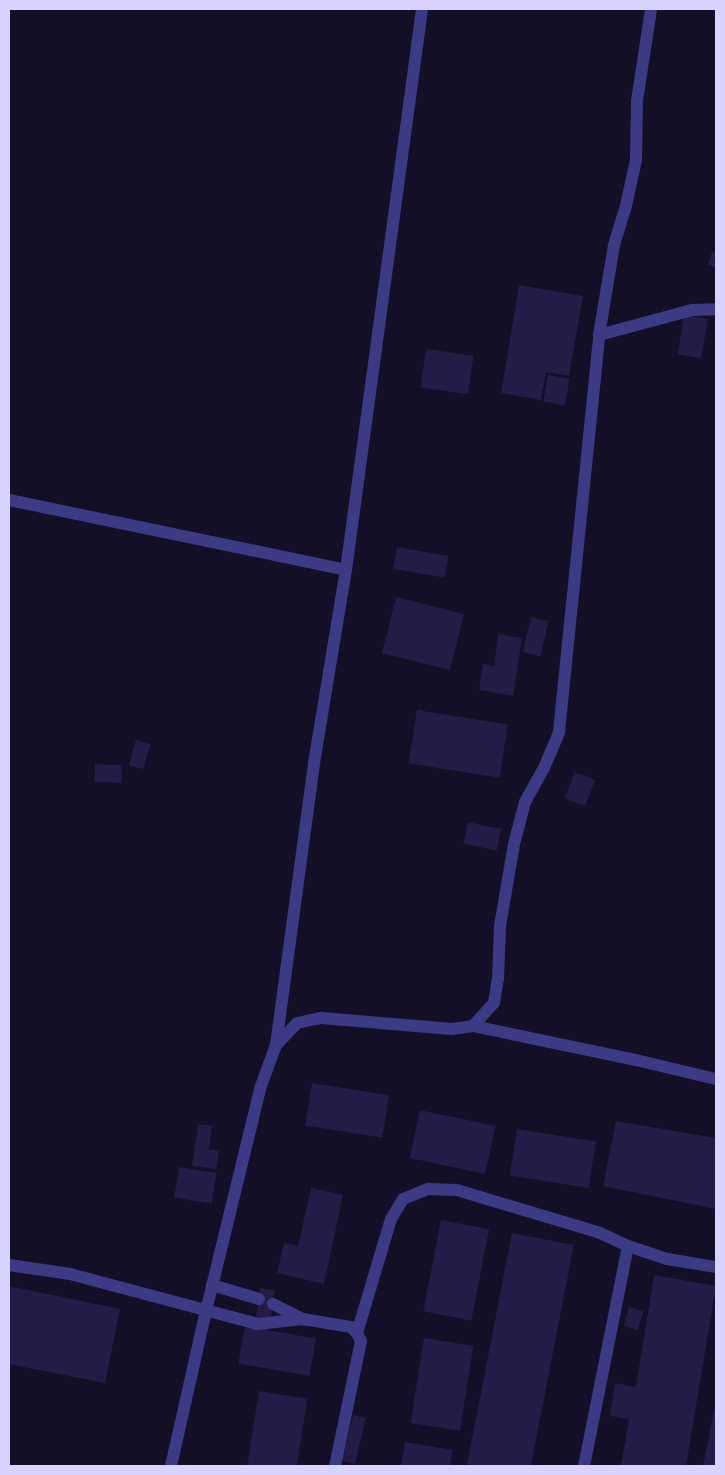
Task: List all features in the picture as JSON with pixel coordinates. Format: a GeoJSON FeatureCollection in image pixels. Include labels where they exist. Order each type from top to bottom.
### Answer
{"type":"FeatureCollection","features":[{"type":"Feature","properties":{"kind":"street"},"geometry":{"type":"LineString","coordinates":[[171,1466],[206,1310],[261,1086],[276,1045],[314,763],[346,570],[422,9]]}},
{"type":"Feature","properties":{"kind":"street"},"geometry":{"type":"LineString","coordinates":[[473,1026],[494,1003],[498,979],[500,926],[514,844],[525,802],[544,768],[559,732],[599,335],[614,245],[625,210],[636,160],[637,101],[651,9]]}},
{"type":"Feature","properties":{"kind":"street"},"geometry":{"type":"LineString","coordinates":[[599,335],[692,310],[716,309]]}},
{"type":"Feature","properties":{"kind":"street"},"geometry":{"type":"LineString","coordinates":[[9,500],[346,570]]}},
{"type":"Feature","properties":{"kind":"street"},"geometry":{"type":"LineString","coordinates":[[276,1045],[297,1023],[321,1018],[452,1029],[473,1026],[716,1079]]}},
{"type":"Feature","properties":{"kind":"street"},"geometry":{"type":"LineString","coordinates":[[357,1333],[391,1219],[403,1199],[428,1189],[457,1190],[600,1233],[628,1246],[667,1259],[716,1268]]}},
{"type":"Feature","properties":{"kind":"street"},"geometry":{"type":"LineString","coordinates":[[584,1466],[628,1246]]}},
{"type":"Feature","properties":{"kind":"street"},"geometry":{"type":"LineString","coordinates":[[9,1265],[70,1274],[258,1324],[303,1319]]}},
{"type":"Feature","properties":{"kind":"street"},"geometry":{"type":"LineString","coordinates":[[212,1285],[259,1299]]}},
{"type":"Feature","properties":{"kind":"street"},"geometry":{"type":"LineString","coordinates":[[273,1304],[303,1319],[351,1328],[357,1333],[361,1341],[335,1466]]}},
{"type":"Feature","properties":{"kind":"building"},"geometry":{"type":"Polygon","coordinates":[[[712,252],[716,253],[716,268],[708,265],[712,252]]]}},
{"type":"Feature","properties":{"kind":"building"},"geometry":{"type":"Polygon","coordinates":[[[519,285],[583,296],[569,376],[546,372],[541,400],[501,393],[519,285]]]}},
{"type":"Feature","properties":{"kind":"building"},"geometry":{"type":"Polygon","coordinates":[[[684,315],[708,319],[701,358],[678,355],[684,315]]]}},
{"type":"Feature","properties":{"kind":"building"},"geometry":{"type":"Polygon","coordinates":[[[426,349],[474,356],[468,394],[421,388],[426,349]]]}},
{"type":"Feature","properties":{"kind":"building"},"geometry":{"type":"Polygon","coordinates":[[[548,375],[570,379],[565,405],[543,402],[548,375]]]}},
{"type":"Feature","properties":{"kind":"building"},"geometry":{"type":"Polygon","coordinates":[[[397,547],[448,556],[444,578],[393,569],[397,547]]]}},
{"type":"Feature","properties":{"kind":"building"},"geometry":{"type":"Polygon","coordinates":[[[396,597],[464,614],[450,670],[382,653],[396,597]]]}},
{"type":"Feature","properties":{"kind":"building"},"geometry":{"type":"Polygon","coordinates":[[[531,617],[549,621],[540,656],[523,652],[531,617]]]}},
{"type":"Feature","properties":{"kind":"building"},"geometry":{"type":"Polygon","coordinates":[[[498,634],[522,638],[513,696],[479,690],[483,664],[494,666],[498,634]]]}},
{"type":"Feature","properties":{"kind":"building"},"geometry":{"type":"Polygon","coordinates":[[[417,710],[508,724],[499,778],[409,763],[417,710]]]}},
{"type":"Feature","properties":{"kind":"building"},"geometry":{"type":"Polygon","coordinates":[[[136,740],[150,744],[143,769],[129,765],[136,740]]]}},
{"type":"Feature","properties":{"kind":"building"},"geometry":{"type":"Polygon","coordinates":[[[95,764],[122,765],[121,783],[94,782],[95,764]]]}},
{"type":"Feature","properties":{"kind":"building"},"geometry":{"type":"Polygon","coordinates":[[[575,772],[595,780],[585,806],[565,798],[575,772]]]}},
{"type":"Feature","properties":{"kind":"building"},"geometry":{"type":"Polygon","coordinates":[[[468,822],[501,829],[497,851],[463,844],[468,822]]]}},
{"type":"Feature","properties":{"kind":"building"},"geometry":{"type":"Polygon","coordinates":[[[312,1083],[389,1095],[382,1138],[305,1125],[312,1083]]]}},
{"type":"Feature","properties":{"kind":"building"},"geometry":{"type":"Polygon","coordinates":[[[420,1110],[495,1126],[485,1174],[410,1158],[420,1110]]]}},
{"type":"Feature","properties":{"kind":"building"},"geometry":{"type":"Polygon","coordinates":[[[616,1121],[716,1138],[716,1209],[603,1186],[616,1121]]]}},
{"type":"Feature","properties":{"kind":"building"},"geometry":{"type":"Polygon","coordinates":[[[198,1124],[212,1126],[209,1149],[219,1151],[216,1169],[192,1166],[198,1124]]]}},
{"type":"Feature","properties":{"kind":"building"},"geometry":{"type":"Polygon","coordinates":[[[517,1129],[596,1142],[589,1188],[510,1175],[517,1129]]]}},
{"type":"Feature","properties":{"kind":"building"},"geometry":{"type":"Polygon","coordinates":[[[179,1167],[217,1173],[212,1204],[174,1198],[179,1167]]]}},
{"type":"Feature","properties":{"kind":"building"},"geometry":{"type":"Polygon","coordinates":[[[311,1188],[343,1195],[324,1284],[277,1273],[284,1243],[298,1246],[311,1188]]]}},
{"type":"Feature","properties":{"kind":"building"},"geometry":{"type":"Polygon","coordinates":[[[441,1220],[489,1229],[471,1321],[423,1311],[441,1220]]]}},
{"type":"Feature","properties":{"kind":"building"},"geometry":{"type":"Polygon","coordinates":[[[512,1233],[574,1245],[531,1466],[467,1466],[512,1233]]]}},
{"type":"Feature","properties":{"kind":"building"},"geometry":{"type":"Polygon","coordinates":[[[654,1275],[716,1286],[686,1466],[621,1466],[629,1419],[610,1416],[615,1383],[636,1387],[654,1275]]]}},
{"type":"Feature","properties":{"kind":"building"},"geometry":{"type":"Polygon","coordinates":[[[9,1286],[120,1309],[105,1383],[9,1364],[9,1286]]]}},
{"type":"Feature","properties":{"kind":"building"},"geometry":{"type":"Polygon","coordinates":[[[260,1288],[275,1290],[271,1321],[256,1319],[260,1288]]]}},
{"type":"Feature","properties":{"kind":"building"},"geometry":{"type":"Polygon","coordinates":[[[629,1307],[643,1311],[638,1330],[623,1326],[629,1307]]]}},
{"type":"Feature","properties":{"kind":"building"},"geometry":{"type":"Polygon","coordinates":[[[245,1326],[316,1339],[309,1376],[238,1363],[245,1326]]]}},
{"type":"Feature","properties":{"kind":"building"},"geometry":{"type":"Polygon","coordinates":[[[424,1338],[473,1346],[460,1431],[411,1423],[424,1338]]]}},
{"type":"Feature","properties":{"kind":"building"},"geometry":{"type":"Polygon","coordinates":[[[259,1391],[307,1399],[297,1466],[247,1466],[259,1391]]]}},
{"type":"Feature","properties":{"kind":"building"},"geometry":{"type":"Polygon","coordinates":[[[715,1406],[716,1466],[703,1466],[715,1406]]]}},
{"type":"Feature","properties":{"kind":"building"},"geometry":{"type":"Polygon","coordinates":[[[353,1415],[366,1418],[355,1464],[342,1461],[353,1415]]]}},
{"type":"Feature","properties":{"kind":"building"},"geometry":{"type":"Polygon","coordinates":[[[405,1442],[453,1450],[450,1466],[401,1466],[405,1442]]]}}]}
